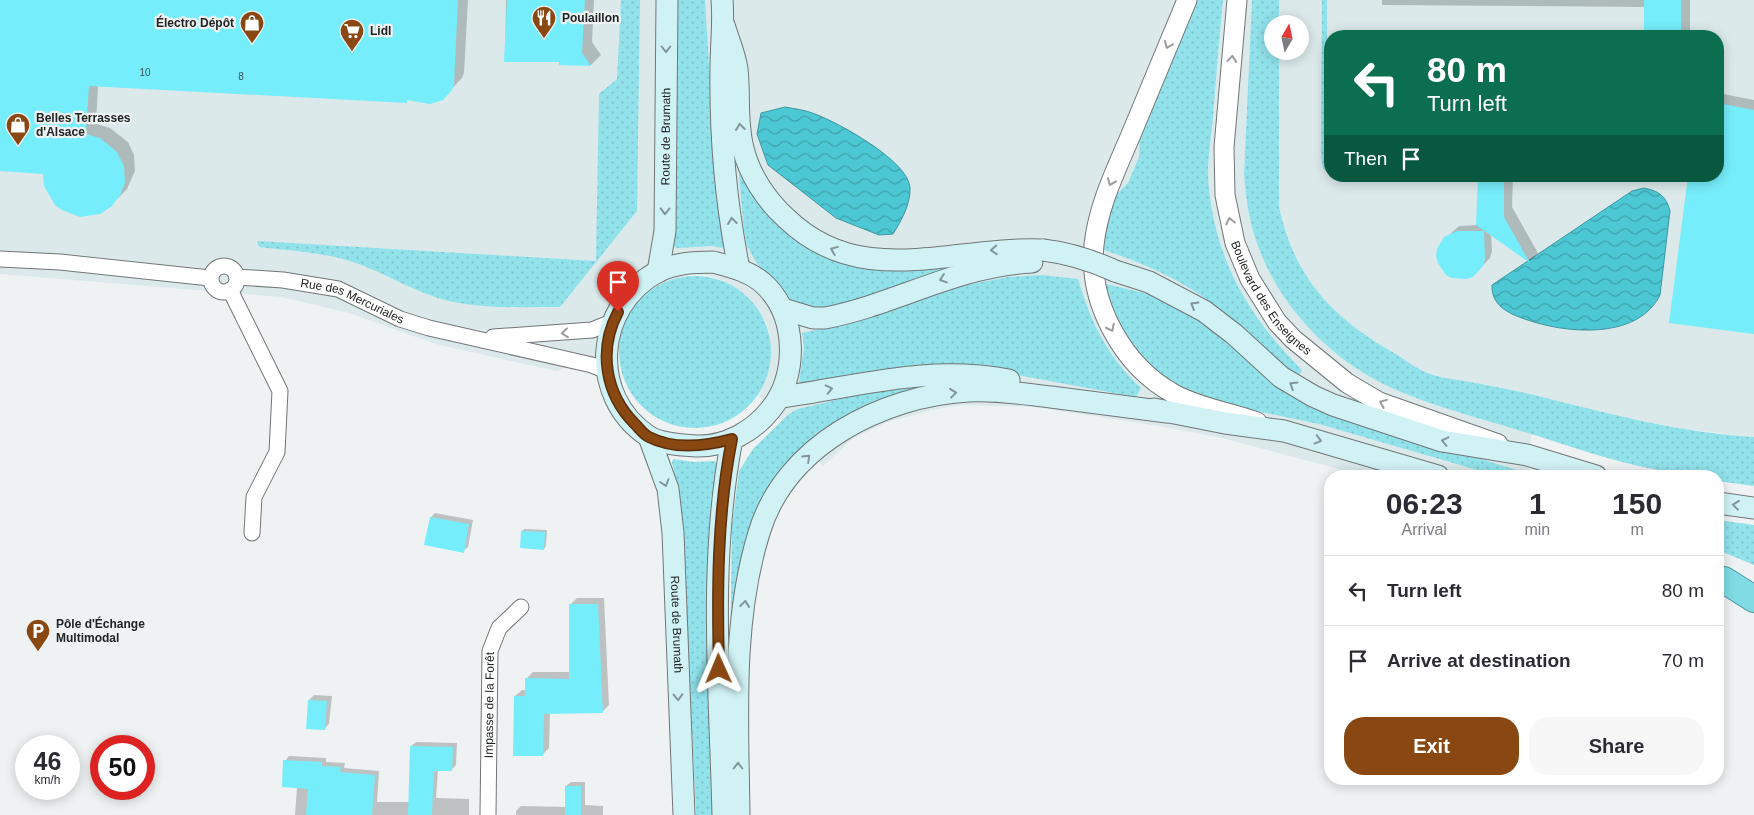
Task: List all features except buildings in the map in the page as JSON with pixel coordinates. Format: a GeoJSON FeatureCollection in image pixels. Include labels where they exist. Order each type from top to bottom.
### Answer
{"type":"FeatureCollection","features":[{"type":"Feature","properties":{"kind":"highway"},"geometry":{"type":"LineString","coordinates":[[1724,581],[1754,599]]}},
{"type":"Feature","properties":{"kind":"main road","name":"Route de Brumath"},"geometry":{"type":"LineString","coordinates":[[658,272],[665,231],[666,0]]}},
{"type":"Feature","properties":{"kind":"main road"},"geometry":{"type":"LineString","coordinates":[[722,0],[724,25],[721,68],[724,149],[733,235],[740,269]]}},
{"type":"Feature","properties":{"kind":"main road"},"geometry":{"type":"LineString","coordinates":[[724,25],[737,68],[740,132],[743,148],[751,170],[778,211],[813,240],[834,251],[887,262],[994,250],[1043,256]]}},
{"type":"Feature","properties":{"kind":"main road"},"geometry":{"type":"LineString","coordinates":[[783,309],[813,318],[825,318],[963,273],[1066,253],[1093,260],[1169,291],[1204,311],[1234,334],[1282,377],[1313,396],[1333,405],[1442,441],[1527,455],[1576,470]]}},
{"type":"Feature","properties":{"kind":"main road"},"geometry":{"type":"LineString","coordinates":[[685,262],[713,262],[740,269],[766,286],[783,309],[790,338],[788,367],[781,397],[754,426],[732,439],[705,446],[679,445],[649,437],[628,417],[614,396],[607,371],[606,354],[612,322],[624,302],[639,284],[658,272],[685,262]]}},
{"type":"Feature","properties":{"kind":"main road"},"geometry":{"type":"LineString","coordinates":[[781,397],[887,378],[915,375],[970,375],[1036,385],[1225,423],[1284,431],[1417,470]]}},
{"type":"Feature","properties":{"kind":"main road"},"geometry":{"type":"LineString","coordinates":[[739,815],[739,688],[742,629],[749,576],[759,532],[776,496],[801,462],[842,430],[866,418],[914,400],[943,394],[993,391],[1168,412]]}},
{"type":"Feature","properties":{"kind":"main road","name":"Route de Brumath"},"geometry":{"type":"LineString","coordinates":[[649,437],[668,489],[673,533],[684,815]]}},
{"type":"Feature","properties":{"kind":"main road"},"geometry":{"type":"LineString","coordinates":[[723,815],[718,650],[719,572],[722,502],[732,439]]}},
{"type":"Feature","properties":{"kind":"main road"},"geometry":{"type":"LineString","coordinates":[[1724,504],[1754,508]]}},
{"type":"Feature","properties":{"kind":"street"},"geometry":{"type":"LineString","coordinates":[[1187,0],[1102,207],[1094,247],[1096,282],[1101,303],[1119,342],[1142,370],[1156,383],[1187,400],[1227,411],[1284,431]]}},
{"type":"Feature","properties":{"kind":"street","name":"Boulevard des Enseignes"},"geometry":{"type":"LineString","coordinates":[[1237,0],[1224,147],[1225,195],[1235,243],[1250,279],[1263,302],[1293,340],[1324,367],[1379,402],[1527,455]]}},
{"type":"Feature","properties":{"kind":"street"},"geometry":{"type":"LineString","coordinates":[[0,259],[60,262],[210,278]]}},
{"type":"Feature","properties":{"kind":"street"},"geometry":{"type":"LineString","coordinates":[[233,284],[222,292],[214,289],[210,278],[214,270],[224,265],[233,269],[233,284],[280,391],[278,452],[254,497],[252,533]]}},
{"type":"Feature","properties":{"kind":"street","name":"Rue des Mercuriales"},"geometry":{"type":"LineString","coordinates":[[233,284],[284,280],[338,289],[400,320],[592,365],[607,371]]}},
{"type":"Feature","properties":{"kind":"street","name":"Rue des Mercuriales"},"geometry":{"type":"LineString","coordinates":[[464,336],[510,337],[559,334],[592,330],[612,322]]}},
{"type":"Feature","properties":{"kind":"street","name":"Impasse de la Forêt"},"geometry":{"type":"LineString","coordinates":[[488,815],[490,651],[499,628],[521,607]]}},
{"type":"Feature","properties":{"kind":"shaded area"},"geometry":{"type":"Polygon","coordinates":[[[0,0],[1754,0],[1754,437],[1685,429],[1633,420],[1533,395],[1529,470],[1342,470],[1222,438],[1159,426],[1033,407],[962,405],[937,409],[887,422],[852,439],[823,466],[759,396],[770,363],[769,333],[765,320],[748,297],[721,280],[706,275],[687,275],[662,283],[644,295],[620,338],[618,350],[556,371],[436,344],[349,313],[281,297],[0,274],[0,0]]]}},
{"type":"Feature","properties":{"kind":"shaded area"},"geometry":{"type":"Polygon","coordinates":[[[621,0],[640,0],[637,211],[560,307],[463,304],[424,293],[353,262],[318,254],[259,247],[257,241],[596,261],[599,94],[617,79],[621,0]]]}},
{"type":"Feature","properties":{"kind":"shaded area"},"geometry":{"type":"Polygon","coordinates":[[[677,0],[705,0],[715,162],[725,244],[722,248],[712,246],[677,248],[674,246],[677,0]]]}},
{"type":"Feature","properties":{"kind":"shaded area"},"geometry":{"type":"Polygon","coordinates":[[[1195,0],[1223,0],[1208,171],[1213,216],[1220,242],[1228,266],[1239,288],[1267,330],[1302,370],[1299,376],[1279,362],[1226,314],[1196,292],[1149,267],[1098,248],[1110,201],[1128,183],[1139,157],[1140,132],[1195,0]]]}},
{"type":"Feature","properties":{"kind":"shaded area"},"geometry":{"type":"Polygon","coordinates":[[[1252,0],[1279,0],[1279,15],[1264,15],[1264,60],[1279,60],[1279,207],[1295,255],[1319,294],[1352,325],[1372,340],[1416,367],[1434,375],[1526,393],[1649,422],[1701,432],[1754,437],[1754,486],[1724,482],[1724,470],[1658,470],[1600,456],[1445,408],[1394,389],[1370,377],[1348,363],[1327,346],[1290,306],[1275,283],[1263,259],[1250,220],[1244,175],[1252,0]]]}},
{"type":"Feature","properties":{"kind":"shaded area"},"geometry":{"type":"Polygon","coordinates":[[[1322,0],[1327,0],[1327,30],[1324,30],[1324,170],[1321,155],[1322,0]]]}},
{"type":"Feature","properties":{"kind":"shaded area"},"geometry":{"type":"Polygon","coordinates":[[[738,164],[794,236],[950,262],[952,268],[832,309],[821,310],[794,305],[756,262],[747,246],[738,164]]]}},
{"type":"Feature","properties":{"kind":"shaded area"},"geometry":{"type":"Polygon","coordinates":[[[1042,275],[1078,279],[1102,338],[1119,364],[1141,388],[1136,397],[990,370],[804,386],[799,382],[804,347],[802,333],[854,322],[956,287],[1008,277],[1042,275]]]}},
{"type":"Feature","properties":{"kind":"shaded area"},"geometry":{"type":"Polygon","coordinates":[[[695,276],[710,277],[724,282],[749,298],[765,323],[770,337],[770,367],[765,381],[749,406],[724,422],[710,427],[695,428],[680,427],[666,422],[641,406],[625,381],[620,367],[619,352],[620,337],[625,323],[641,298],[666,282],[680,277],[695,276]]]}},
{"type":"Feature","properties":{"kind":"shaded area"},"geometry":{"type":"Polygon","coordinates":[[[1102,283],[1161,297],[1398,433],[1517,470],[1477,470],[1319,424],[1190,395],[1155,372],[1126,340],[1102,283]]]}},
{"type":"Feature","properties":{"kind":"shaded area"},"geometry":{"type":"Polygon","coordinates":[[[913,387],[931,387],[865,408],[753,523],[740,570],[730,652],[732,526],[739,471],[753,449],[789,414],[798,409],[865,393],[913,387]]]}},
{"type":"Feature","properties":{"kind":"shaded area"},"geometry":{"type":"Polygon","coordinates":[[[673,459],[694,462],[715,461],[717,464],[712,510],[713,815],[696,815],[683,533],[681,504],[672,463],[673,459]]]}},
{"type":"Feature","properties":{"kind":"shaded area"},"geometry":{"type":"Polygon","coordinates":[[[1724,521],[1754,525],[1754,565],[1724,552],[1724,521]]]}},
{"type":"Feature","properties":{"kind":"water"},"geometry":{"type":"Polygon","coordinates":[[[785,107],[812,113],[840,125],[885,154],[897,165],[906,176],[910,193],[905,212],[893,234],[879,235],[836,218],[768,165],[757,134],[761,113],[785,107]]]}},
{"type":"Feature","properties":{"kind":"water"},"geometry":{"type":"Polygon","coordinates":[[[1644,188],[1661,195],[1670,211],[1660,295],[1650,309],[1637,319],[1621,326],[1604,329],[1567,329],[1519,317],[1505,310],[1495,300],[1492,285],[1632,191],[1644,188]]]}},
{"type":"Feature","properties":{"kind":"place","name":"Poulaillon"},"geometry":{"type":"Point","coordinates":[544,39]}},
{"type":"Feature","properties":{"kind":"place","name":"Électro Dépôt"},"geometry":{"type":"Point","coordinates":[252,44]}},
{"type":"Feature","properties":{"kind":"place","name":"Lidl"},"geometry":{"type":"Point","coordinates":[352,52]}},
{"type":"Feature","properties":{"kind":"place","name":"Belles Terrasses d'Alsace"},"geometry":{"type":"Point","coordinates":[18,146]}},
{"type":"Feature","properties":{"kind":"place","name":"Pôle d'Échange Multimodal"},"geometry":{"type":"Point","coordinates":[38,652]}},
{"type":"Feature","properties":{"kind":"route"},"geometry":{"type":"LineString","coordinates":[[618,312],[612,322],[608,338],[606,354],[607,371],[614,396],[628,417],[649,437],[679,445],[705,446],[732,439],[722,502],[720,536],[718,600],[719,669]]}}]}
